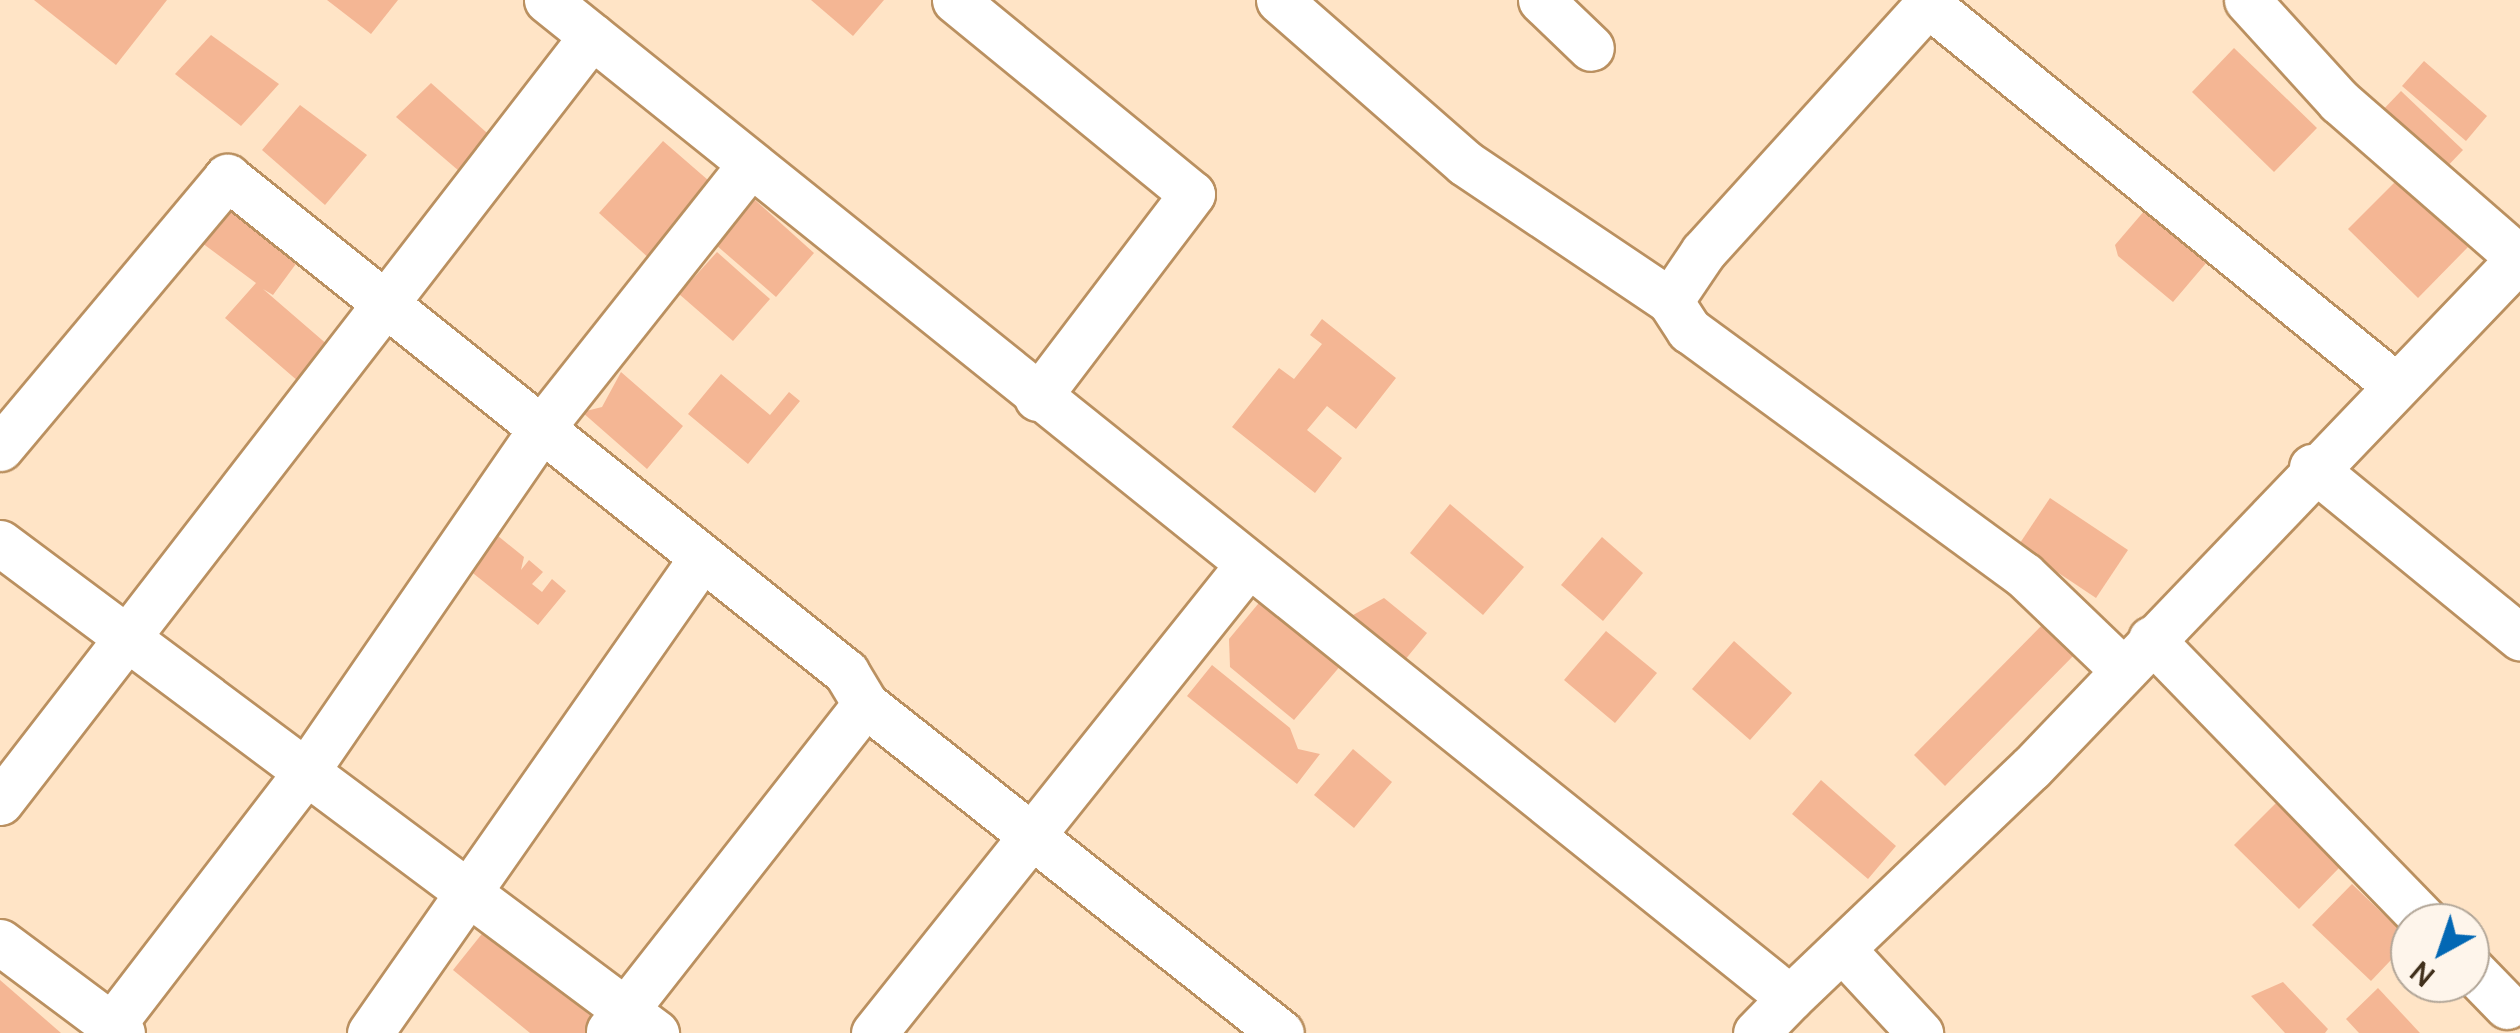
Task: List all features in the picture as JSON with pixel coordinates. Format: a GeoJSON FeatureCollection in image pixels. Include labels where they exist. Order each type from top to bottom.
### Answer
{"type":"FeatureCollection","features":[{"type":"Feature","properties":{"kind":"street"},"geometry":{"type":"LineString","coordinates":[[547,0],[1037,398],[1790,998]]}},
{"type":"Feature","properties":{"kind":"street"},"geometry":{"type":"LineString","coordinates":[[955,0],[1192,194],[1037,398]]}},
{"type":"Feature","properties":{"kind":"street"},"geometry":{"type":"LineString","coordinates":[[1279,0],[1465,164],[1670,301],[1689,330],[2136,653],[2405,903]]}},
{"type":"Feature","properties":{"kind":"street"},"geometry":{"type":"LineString","coordinates":[[1540,0],[1591,48]]}},
{"type":"Feature","properties":{"kind":"street"},"geometry":{"type":"LineString","coordinates":[[1756,1033],[2031,768],[2312,467],[2518,261],[2340,101],[2247,0]]}},
{"type":"Feature","properties":{"kind":"street"},"geometry":{"type":"LineString","coordinates":[[1670,301],[1703,252],[1928,4],[2394,384]]}},
{"type":"Feature","properties":{"kind":"street"},"geometry":{"type":"LineString","coordinates":[[0,802],[123,635],[592,36]]}},
{"type":"Feature","properties":{"kind":"street"},"geometry":{"type":"LineString","coordinates":[[0,942],[117,1029],[302,776],[544,426],[750,164]]}},
{"type":"Feature","properties":{"kind":"street"},"geometry":{"type":"LineString","coordinates":[[0,448],[226,177],[386,298],[544,426],[702,559],[846,672],[865,704],[1037,832],[1281,1033]]}},
{"type":"Feature","properties":{"kind":"street"},"geometry":{"type":"LineString","coordinates":[[2312,467],[2520,637]]}},
{"type":"Feature","properties":{"kind":"street"},"geometry":{"type":"LineString","coordinates":[[0,543],[302,776],[470,895],[630,1025],[865,704]]}},
{"type":"Feature","properties":{"kind":"street"},"geometry":{"type":"LineString","coordinates":[[370,1033],[702,559]]}},
{"type":"Feature","properties":{"kind":"street"},"geometry":{"type":"LineString","coordinates":[[874,1033],[1247,566]]}},
{"type":"Feature","properties":{"kind":"street"},"geometry":{"type":"LineString","coordinates":[[1842,949],[1920,1033]]}},
{"type":"Feature","properties":{"kind":"building"},"geometry":{"type":"Polygon","coordinates":[[[34,0],[167,0],[116,65],[34,0]]]}},
{"type":"Feature","properties":{"kind":"building"},"geometry":{"type":"Polygon","coordinates":[[[327,0],[398,0],[371,34],[327,0]]]}},
{"type":"Feature","properties":{"kind":"building"},"geometry":{"type":"Polygon","coordinates":[[[811,0],[884,0],[853,36],[811,0]]]}},
{"type":"Feature","properties":{"kind":"building"},"geometry":{"type":"Polygon","coordinates":[[[211,35],[279,84],[241,126],[175,74],[211,35]]]}},
{"type":"Feature","properties":{"kind":"building"},"geometry":{"type":"Polygon","coordinates":[[[2234,48],[2317,128],[2274,172],[2192,92],[2234,48]]]}},
{"type":"Feature","properties":{"kind":"building"},"geometry":{"type":"Polygon","coordinates":[[[2424,61],[2487,116],[2466,141],[2402,86],[2424,61]]]}},
{"type":"Feature","properties":{"kind":"building"},"geometry":{"type":"Polygon","coordinates":[[[431,83],[495,140],[466,177],[396,117],[431,83]]]}},
{"type":"Feature","properties":{"kind":"building"},"geometry":{"type":"Polygon","coordinates":[[[2401,91],[2463,150],[2440,174],[2378,115],[2401,91]]]}},
{"type":"Feature","properties":{"kind":"building"},"geometry":{"type":"Polygon","coordinates":[[[300,105],[367,155],[325,205],[262,150],[300,105]]]}},
{"type":"Feature","properties":{"kind":"building"},"geometry":{"type":"Polygon","coordinates":[[[663,141],[716,187],[651,260],[599,213],[663,141]]]}},
{"type":"Feature","properties":{"kind":"building"},"geometry":{"type":"Polygon","coordinates":[[[2399,178],[2468,247],[2418,298],[2348,229],[2399,178]]]}},
{"type":"Feature","properties":{"kind":"building"},"geometry":{"type":"Polygon","coordinates":[[[229,198],[304,253],[273,295],[263,289],[329,346],[299,382],[225,318],[256,283],[198,240],[229,198]]]}},
{"type":"Feature","properties":{"kind":"building"},"geometry":{"type":"Polygon","coordinates":[[[755,200],[814,253],[776,297],[716,245],[755,200]]]}},
{"type":"Feature","properties":{"kind":"building"},"geometry":{"type":"Polygon","coordinates":[[[2145,210],[2207,262],[2173,302],[2118,256],[2115,245],[2145,210]]]}},
{"type":"Feature","properties":{"kind":"building"},"geometry":{"type":"Polygon","coordinates":[[[717,252],[770,299],[733,341],[679,294],[717,252]]]}},
{"type":"Feature","properties":{"kind":"building"},"geometry":{"type":"Polygon","coordinates":[[[1322,319],[1396,378],[1356,429],[1327,406],[1307,430],[1342,458],[1315,493],[1232,427],[1279,368],[1294,379],[1322,344],[1310,335],[1322,319]]]}},
{"type":"Feature","properties":{"kind":"building"},"geometry":{"type":"Polygon","coordinates":[[[621,372],[683,426],[647,469],[582,412],[602,407],[621,372]]]}},
{"type":"Feature","properties":{"kind":"building"},"geometry":{"type":"Polygon","coordinates":[[[721,374],[770,415],[789,392],[800,401],[748,464],[688,414],[721,374]]]}},
{"type":"Feature","properties":{"kind":"building"},"geometry":{"type":"Polygon","coordinates":[[[2050,498],[2128,550],[2096,598],[2018,546],[2050,498]]]}},
{"type":"Feature","properties":{"kind":"building"},"geometry":{"type":"Polygon","coordinates":[[[1450,504],[1524,567],[1483,615],[1410,553],[1450,504]]]}},
{"type":"Feature","properties":{"kind":"building"},"geometry":{"type":"Polygon","coordinates":[[[492,531],[524,557],[521,570],[529,560],[543,572],[532,584],[542,592],[552,579],[566,591],[538,625],[464,566],[492,531]]]}},
{"type":"Feature","properties":{"kind":"building"},"geometry":{"type":"Polygon","coordinates":[[[1602,537],[1643,573],[1603,621],[1561,585],[1602,537]]]}},
{"type":"Feature","properties":{"kind":"building"},"geometry":{"type":"Polygon","coordinates":[[[1263,598],[1342,664],[1294,720],[1230,667],[1229,639],[1263,598]]]}},
{"type":"Feature","properties":{"kind":"building"},"geometry":{"type":"Polygon","coordinates":[[[1384,598],[1427,633],[1400,666],[1344,620],[1384,598]]]}},
{"type":"Feature","properties":{"kind":"building"},"geometry":{"type":"Polygon","coordinates":[[[2048,619],[2080,649],[1945,786],[1914,755],[2048,619]]]}},
{"type":"Feature","properties":{"kind":"building"},"geometry":{"type":"Polygon","coordinates":[[[1606,631],[1657,673],[1615,723],[1564,680],[1606,631]]]}},
{"type":"Feature","properties":{"kind":"building"},"geometry":{"type":"Polygon","coordinates":[[[1734,641],[1792,693],[1750,740],[1692,689],[1734,641]]]}},
{"type":"Feature","properties":{"kind":"building"},"geometry":{"type":"Polygon","coordinates":[[[1212,665],[1290,728],[1298,749],[1320,754],[1297,784],[1187,696],[1212,665]]]}},
{"type":"Feature","properties":{"kind":"building"},"geometry":{"type":"Polygon","coordinates":[[[1353,749],[1392,782],[1354,828],[1314,795],[1353,749]]]}},
{"type":"Feature","properties":{"kind":"building"},"geometry":{"type":"Polygon","coordinates":[[[1821,780],[1896,846],[1868,879],[1792,814],[1821,780]]]}},
{"type":"Feature","properties":{"kind":"building"},"geometry":{"type":"Polygon","coordinates":[[[2276,803],[2340,867],[2299,909],[2234,845],[2276,803]]]}},
{"type":"Feature","properties":{"kind":"building"},"geometry":{"type":"Polygon","coordinates":[[[2352,884],[2390,921],[2390,961],[2371,981],[2312,925],[2352,884]]]}},
{"type":"Feature","properties":{"kind":"building"},"geometry":{"type":"Polygon","coordinates":[[[485,930],[603,1026],[597,1033],[530,1033],[453,970],[485,930]]]}},
{"type":"Feature","properties":{"kind":"building"},"geometry":{"type":"Polygon","coordinates":[[[0,980],[61,1033],[0,1033],[0,980]]]}},
{"type":"Feature","properties":{"kind":"building"},"geometry":{"type":"Polygon","coordinates":[[[2283,982],[2328,1029],[2325,1033],[2285,1033],[2251,996],[2283,982]]]}},
{"type":"Feature","properties":{"kind":"building"},"geometry":{"type":"Polygon","coordinates":[[[2378,988],[2420,1033],[2359,1033],[2346,1019],[2378,988]]]}}]}
